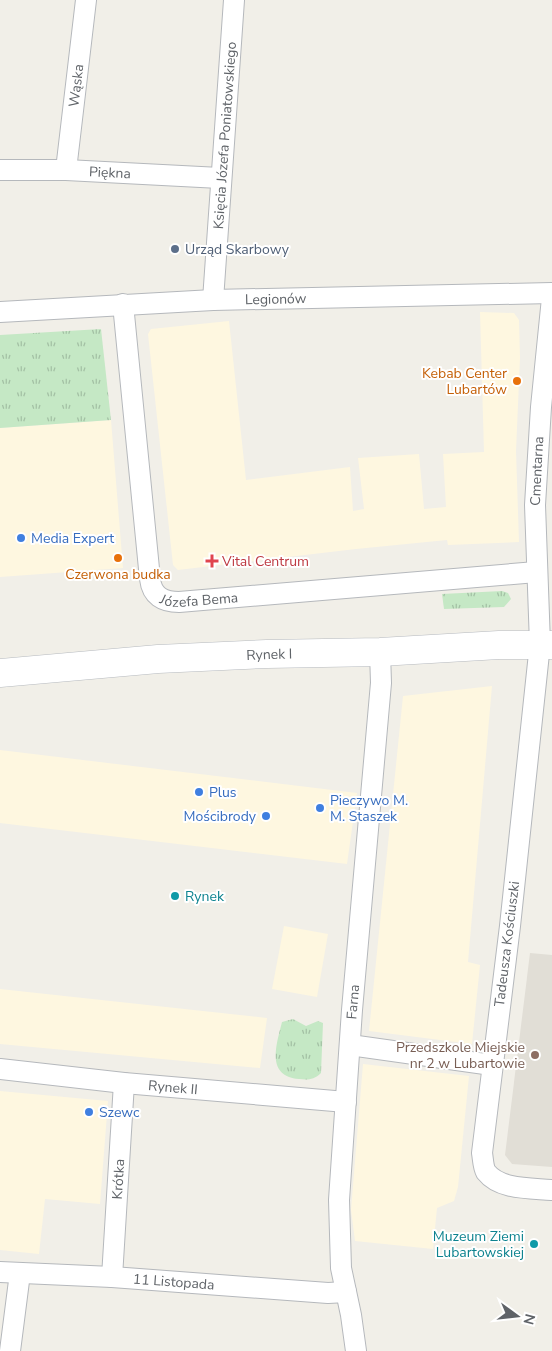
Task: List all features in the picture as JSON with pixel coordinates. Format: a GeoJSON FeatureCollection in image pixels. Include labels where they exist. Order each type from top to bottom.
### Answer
{"type":"FeatureCollection","features":[{"type":"Feature","properties":{"kind":"main road","name":"Rynek I"},"geometry":{"type":"LineString","coordinates":[[0,673],[158,659],[546,645]]}},
{"type":"Feature","properties":{"kind":"street","name":"Wąska"},"geometry":{"type":"LineString","coordinates":[[66,170],[86,0]]}},
{"type":"Feature","properties":{"kind":"street","name":"Księcia Józefa Poniatowskiego"},"geometry":{"type":"LineString","coordinates":[[213,300],[220,178],[234,0]]}},
{"type":"Feature","properties":{"kind":"street","name":"Piękna"},"geometry":{"type":"LineString","coordinates":[[0,170],[66,170],[220,178]]}},
{"type":"Feature","properties":{"kind":"street","name":"Legionów"},"geometry":{"type":"LineString","coordinates":[[0,312],[213,300],[552,293]]}},
{"type":"Feature","properties":{"kind":"street","name":"Cmentarna"},"geometry":{"type":"LineString","coordinates":[[546,645],[536,572],[536,486],[541,407],[552,298]]}},
{"type":"Feature","properties":{"kind":"street","name":"Józefa Bema"},"geometry":{"type":"LineString","coordinates":[[123,304],[150,579],[151,587],[159,598],[168,602],[179,602],[536,572]]}},
{"type":"Feature","properties":{"kind":"street","name":"Tadeusza Kościuszki"},"geometry":{"type":"LineString","coordinates":[[546,645],[482,1153],[485,1170],[496,1181],[516,1187],[552,1190]]}},
{"type":"Feature","properties":{"kind":"street","name":"Farna"},"geometry":{"type":"LineString","coordinates":[[356,1351],[339,1236],[350,1046],[381,683],[380,652]]}},
{"type":"Feature","properties":{"kind":"street"},"geometry":{"type":"LineString","coordinates":[[350,1046],[492,1065]]}},
{"type":"Feature","properties":{"kind":"street","name":"Rynek II"},"geometry":{"type":"LineString","coordinates":[[0,1069],[124,1083],[346,1102]]}},
{"type":"Feature","properties":{"kind":"street","name":"Krótka"},"geometry":{"type":"LineString","coordinates":[[112,1277],[124,1083]]}},
{"type":"Feature","properties":{"kind":"street","name":"11 Listopada"},"geometry":{"type":"LineString","coordinates":[[0,1272],[112,1277],[328,1293],[346,1292]]}},
{"type":"Feature","properties":{"kind":"street"},"geometry":{"type":"LineString","coordinates":[[10,1351],[20,1273]]}},
{"type":"Feature","properties":{"kind":"shaded area"},"geometry":{"type":"Polygon","coordinates":[[[480,312],[514,313],[519,320],[520,358],[516,451],[519,542],[448,545],[447,540],[178,570],[173,565],[148,334],[151,329],[229,321],[246,480],[350,467],[353,511],[364,509],[358,458],[419,454],[424,509],[446,507],[443,454],[484,452],[480,312]]]}},
{"type":"Feature","properties":{"kind":"shaded area"},"geometry":{"type":"Polygon","coordinates":[[[111,420],[123,568],[0,577],[0,428],[111,420]]]}},
{"type":"Feature","properties":{"kind":"shaded area"},"geometry":{"type":"Polygon","coordinates":[[[492,686],[468,962],[480,965],[472,1044],[369,1031],[403,696],[492,686]]]}},
{"type":"Feature","properties":{"kind":"shaded area"},"geometry":{"type":"Polygon","coordinates":[[[0,750],[357,793],[347,864],[0,823],[0,750]]]}},
{"type":"Feature","properties":{"kind":"shaded area"},"geometry":{"type":"Polygon","coordinates":[[[284,926],[328,934],[317,997],[272,989],[284,926]]]}},
{"type":"Feature","properties":{"kind":"shaded area","name":"Przedszkole Miejskie nr 2 w Lubartowie"},"geometry":{"type":"Polygon","coordinates":[[[530,953],[552,955],[552,1167],[512,1164],[505,1155],[530,953]]]}},
{"type":"Feature","properties":{"kind":"shaded area"},"geometry":{"type":"Polygon","coordinates":[[[0,989],[267,1018],[260,1068],[0,1044],[0,989]]]}},
{"type":"Feature","properties":{"kind":"shaded area"},"geometry":{"type":"Polygon","coordinates":[[[363,1064],[469,1076],[458,1187],[454,1201],[437,1208],[433,1249],[355,1241],[351,1210],[363,1064]]]}},
{"type":"Feature","properties":{"kind":"shaded area"},"geometry":{"type":"Polygon","coordinates":[[[0,1091],[108,1101],[100,1204],[45,1199],[39,1254],[0,1250],[0,1091]]]}},
{"type":"Feature","properties":{"kind":"green space"},"geometry":{"type":"Polygon","coordinates":[[[101,329],[111,420],[0,428],[0,335],[101,329]]]}},
{"type":"Feature","properties":{"kind":"green space"},"geometry":{"type":"Polygon","coordinates":[[[502,591],[508,593],[511,599],[504,607],[444,609],[442,594],[502,591]]]}},
{"type":"Feature","properties":{"kind":"green space"},"geometry":{"type":"Polygon","coordinates":[[[293,1019],[306,1026],[318,1021],[323,1023],[321,1073],[313,1078],[289,1077],[278,1066],[276,1050],[282,1022],[293,1019]]]}},
{"type":"Feature","properties":{"kind":"place","name":"Urząd Skarbowy"},"geometry":{"type":"Point","coordinates":[175,249]}},
{"type":"Feature","properties":{"kind":"place","name":"Kebab Center Lubartów"},"geometry":{"type":"Point","coordinates":[517,381]}},
{"type":"Feature","properties":{"kind":"place","name":"Media Expert"},"geometry":{"type":"Point","coordinates":[21,538]}},
{"type":"Feature","properties":{"kind":"place","name":"Czerwona budka"},"geometry":{"type":"Point","coordinates":[118,558]}},
{"type":"Feature","properties":{"kind":"place","name":"Vital Centrum"},"geometry":{"type":"Point","coordinates":[212,561]}},
{"type":"Feature","properties":{"kind":"place","name":"Plus"},"geometry":{"type":"Point","coordinates":[199,792]}},
{"type":"Feature","properties":{"kind":"place","name":"Pieczywo M. M. Staszek"},"geometry":{"type":"Point","coordinates":[320,808]}},
{"type":"Feature","properties":{"kind":"place","name":"Mościbrody"},"geometry":{"type":"Point","coordinates":[266,816]}},
{"type":"Feature","properties":{"kind":"place","name":"Rynek"},"geometry":{"type":"Point","coordinates":[175,896]}},
{"type":"Feature","properties":{"kind":"place","name":"Przedszkole Miejskie nr 2 w Lubartowie"},"geometry":{"type":"Point","coordinates":[535,1055]}},
{"type":"Feature","properties":{"kind":"place","name":"Szewc"},"geometry":{"type":"Point","coordinates":[89,1112]}},
{"type":"Feature","properties":{"kind":"place","name":"Muzeum Ziemi Lubartowskiej"},"geometry":{"type":"Point","coordinates":[534,1244]}}]}
